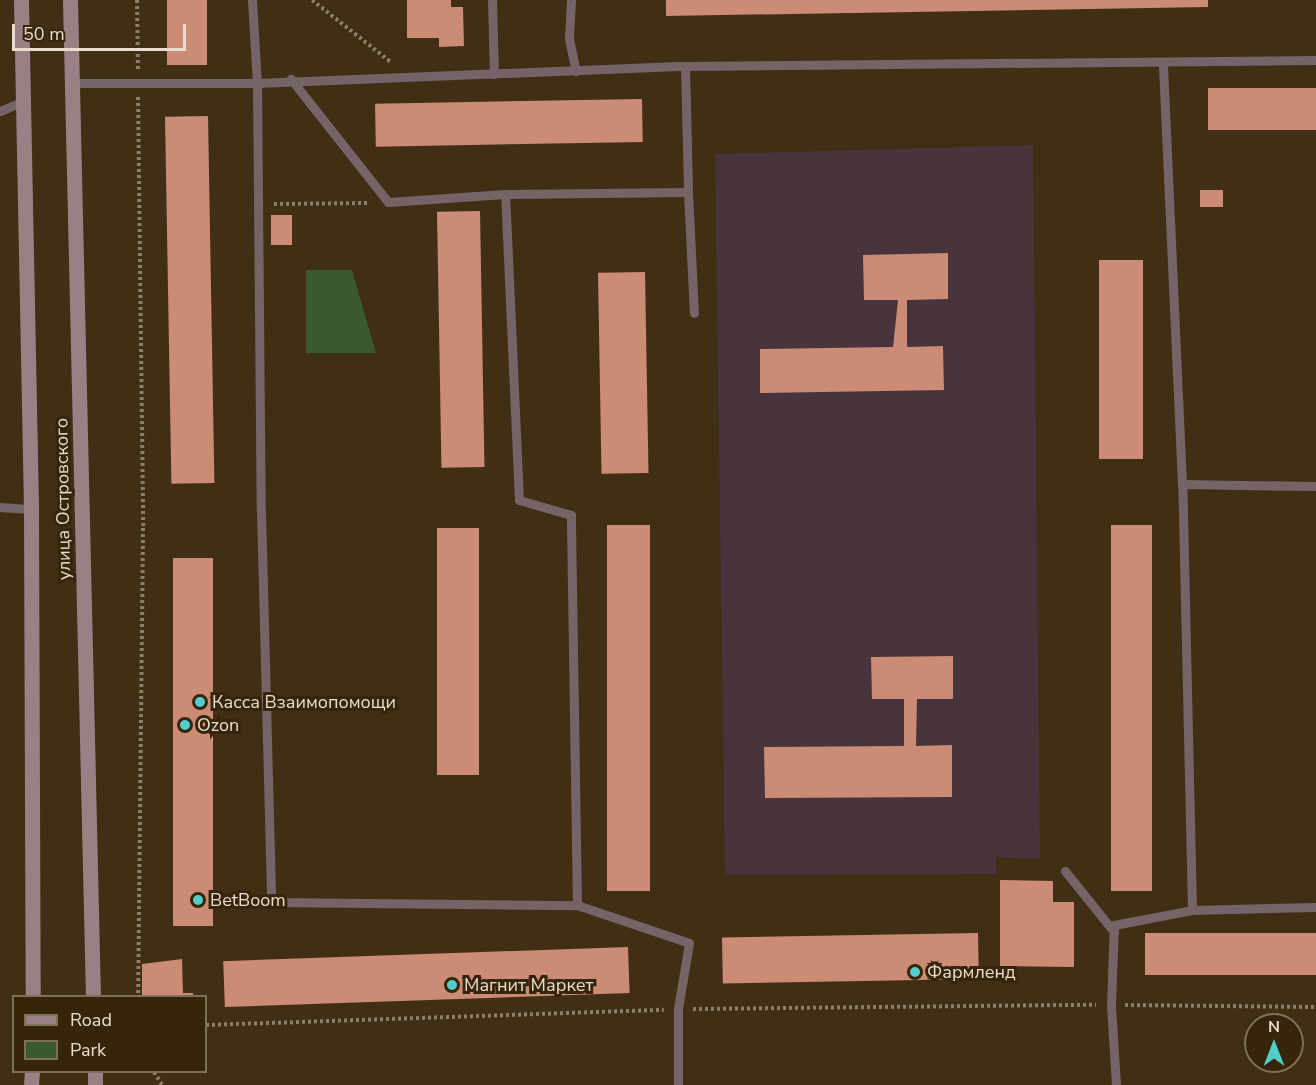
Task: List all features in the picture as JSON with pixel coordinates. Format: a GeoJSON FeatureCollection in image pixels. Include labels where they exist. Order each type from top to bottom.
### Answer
{"type":"FeatureCollection","features":[{"type":"Feature","properties":{"kind":"main road","name":"улица Островского"},"geometry":{"type":"LineString","coordinates":[[21,0],[31,509],[33,995]]}},
{"type":"Feature","properties":{"kind":"main road","name":"улица Островского"},"geometry":{"type":"LineString","coordinates":[[70,0],[93,995]]}},
{"type":"Feature","properties":{"kind":"lane"},"geometry":{"type":"LineString","coordinates":[[252,0],[257,83],[261,511],[271,902],[577,905],[689,943],[678,1009],[678,1085]]}},
{"type":"Feature","properties":{"kind":"lane"},"geometry":{"type":"LineString","coordinates":[[492,0],[494,74]]}},
{"type":"Feature","properties":{"kind":"lane"},"geometry":{"type":"LineString","coordinates":[[571,0],[569,39],[576,71]]}},
{"type":"Feature","properties":{"kind":"lane"},"geometry":{"type":"LineString","coordinates":[[73,83],[138,85],[257,83],[291,79],[686,66],[1316,60]]}},
{"type":"Feature","properties":{"kind":"lane"},"geometry":{"type":"LineString","coordinates":[[1163,62],[1182,484],[1192,910]]}},
{"type":"Feature","properties":{"kind":"lane"},"geometry":{"type":"LineString","coordinates":[[686,66],[688,192],[694,313]]}},
{"type":"Feature","properties":{"kind":"lane"},"geometry":{"type":"LineString","coordinates":[[291,79],[388,202],[505,194],[688,192]]}},
{"type":"Feature","properties":{"kind":"lane"},"geometry":{"type":"LineString","coordinates":[[0,111],[24,101]]}},
{"type":"Feature","properties":{"kind":"lane"},"geometry":{"type":"LineString","coordinates":[[505,194],[519,500],[571,515],[577,905]]}},
{"type":"Feature","properties":{"kind":"lane"},"geometry":{"type":"LineString","coordinates":[[1182,484],[1316,486]]}},
{"type":"Feature","properties":{"kind":"lane"},"geometry":{"type":"LineString","coordinates":[[0,507],[31,509]]}},
{"type":"Feature","properties":{"kind":"lane"},"geometry":{"type":"LineString","coordinates":[[1065,871],[1114,932]]}},
{"type":"Feature","properties":{"kind":"lane"},"geometry":{"type":"LineString","coordinates":[[1116,1085],[1111,1005],[1114,925],[1192,910],[1316,907]]}},
{"type":"Feature","properties":{"kind":"path"},"geometry":{"type":"LineString","coordinates":[[137,0],[143,516],[138,995]]}},
{"type":"Feature","properties":{"kind":"path"},"geometry":{"type":"LineString","coordinates":[[312,0],[409,76]]}},
{"type":"Feature","properties":{"kind":"path"},"geometry":{"type":"LineString","coordinates":[[258,204],[388,202]]}},
{"type":"Feature","properties":{"kind":"path"},"geometry":{"type":"LineString","coordinates":[[207,1025],[678,1009],[1111,1005],[1316,1007]]}},
{"type":"Feature","properties":{"kind":"shaded area"},"geometry":{"type":"Polygon","coordinates":[[[1033,145],[1040,859],[996,857],[996,874],[725,875],[715,154],[1033,145]]]}},
{"type":"Feature","properties":{"kind":"green space"},"geometry":{"type":"Polygon","coordinates":[[[306,270],[352,270],[376,353],[306,353],[306,270]]]}},
{"type":"Feature","properties":{"kind":"building"},"geometry":{"type":"Polygon","coordinates":[[[167,0],[207,0],[207,65],[167,65],[167,0]]]}},
{"type":"Feature","properties":{"kind":"building"},"geometry":{"type":"Polygon","coordinates":[[[407,0],[451,0],[451,7],[463,7],[464,46],[439,47],[439,38],[407,38],[407,0]]]}},
{"type":"Feature","properties":{"kind":"building"},"geometry":{"type":"Polygon","coordinates":[[[666,0],[1208,0],[1208,7],[666,16],[666,0]]]}},
{"type":"Feature","properties":{"kind":"building"},"geometry":{"type":"Polygon","coordinates":[[[1208,88],[1316,88],[1316,130],[1208,130],[1208,88]]]}},
{"type":"Feature","properties":{"kind":"building"},"geometry":{"type":"Polygon","coordinates":[[[642,99],[643,142],[376,147],[375,104],[642,99]]]}},
{"type":"Feature","properties":{"kind":"building"},"geometry":{"type":"Polygon","coordinates":[[[208,116],[214,483],[171,484],[165,117],[208,116]]]}},
{"type":"Feature","properties":{"kind":"building"},"geometry":{"type":"Polygon","coordinates":[[[1200,190],[1223,190],[1223,207],[1200,207],[1200,190]]]}},
{"type":"Feature","properties":{"kind":"building"},"geometry":{"type":"Polygon","coordinates":[[[480,211],[484,467],[441,468],[437,212],[480,211]]]}},
{"type":"Feature","properties":{"kind":"building"},"geometry":{"type":"Polygon","coordinates":[[[271,215],[292,215],[292,245],[271,245],[271,215]]]}},
{"type":"Feature","properties":{"kind":"building"},"geometry":{"type":"Polygon","coordinates":[[[948,253],[948,299],[907,300],[907,347],[943,346],[944,390],[760,393],[760,349],[893,347],[898,300],[864,300],[863,255],[948,253]]]}},
{"type":"Feature","properties":{"kind":"building"},"geometry":{"type":"Polygon","coordinates":[[[1099,260],[1143,260],[1143,459],[1099,459],[1099,260]]]}},
{"type":"Feature","properties":{"kind":"building"},"geometry":{"type":"Polygon","coordinates":[[[645,272],[649,473],[602,474],[598,273],[645,272]]]}},
{"type":"Feature","properties":{"kind":"building"},"geometry":{"type":"Polygon","coordinates":[[[607,525],[650,525],[650,891],[607,891],[607,525]]]}},
{"type":"Feature","properties":{"kind":"building"},"geometry":{"type":"Polygon","coordinates":[[[1111,525],[1152,525],[1152,891],[1111,891],[1111,525]]]}},
{"type":"Feature","properties":{"kind":"building"},"geometry":{"type":"Polygon","coordinates":[[[437,528],[479,528],[479,775],[437,775],[437,528]]]}},
{"type":"Feature","properties":{"kind":"building"},"geometry":{"type":"Polygon","coordinates":[[[173,558],[213,558],[213,926],[173,926],[173,558]]]}},
{"type":"Feature","properties":{"kind":"building"},"geometry":{"type":"Polygon","coordinates":[[[953,656],[953,699],[917,699],[916,746],[952,745],[952,797],[765,798],[764,747],[904,746],[904,699],[872,699],[871,657],[953,656]]]}},
{"type":"Feature","properties":{"kind":"building"},"geometry":{"type":"Polygon","coordinates":[[[1000,880],[1053,881],[1053,902],[1074,902],[1074,967],[1000,966],[1000,880]]]}},
{"type":"Feature","properties":{"kind":"building"},"geometry":{"type":"Polygon","coordinates":[[[978,933],[979,979],[723,983],[722,937],[978,933]]]}},
{"type":"Feature","properties":{"kind":"building"},"geometry":{"type":"Polygon","coordinates":[[[1145,933],[1316,933],[1316,975],[1145,975],[1145,933]]]}},
{"type":"Feature","properties":{"kind":"building"},"geometry":{"type":"Polygon","coordinates":[[[628,947],[630,993],[225,1007],[223,961],[628,947]]]}},
{"type":"Feature","properties":{"kind":"building"},"geometry":{"type":"Polygon","coordinates":[[[182,959],[183,993],[193,993],[193,995],[142,995],[142,964],[182,959]]]}},
{"type":"Feature","properties":{"kind":"place","name":"Касса Взаимопомощи"},"geometry":{"type":"Point","coordinates":[200,702]}},
{"type":"Feature","properties":{"kind":"place","name":"Ozon"},"geometry":{"type":"Point","coordinates":[185,725]}},
{"type":"Feature","properties":{"kind":"place","name":"BetBoom"},"geometry":{"type":"Point","coordinates":[198,900]}},
{"type":"Feature","properties":{"kind":"place","name":"Фармленд"},"geometry":{"type":"Point","coordinates":[915,972]}},
{"type":"Feature","properties":{"kind":"place","name":"Магнит Маркет"},"geometry":{"type":"Point","coordinates":[452,985]}}]}
